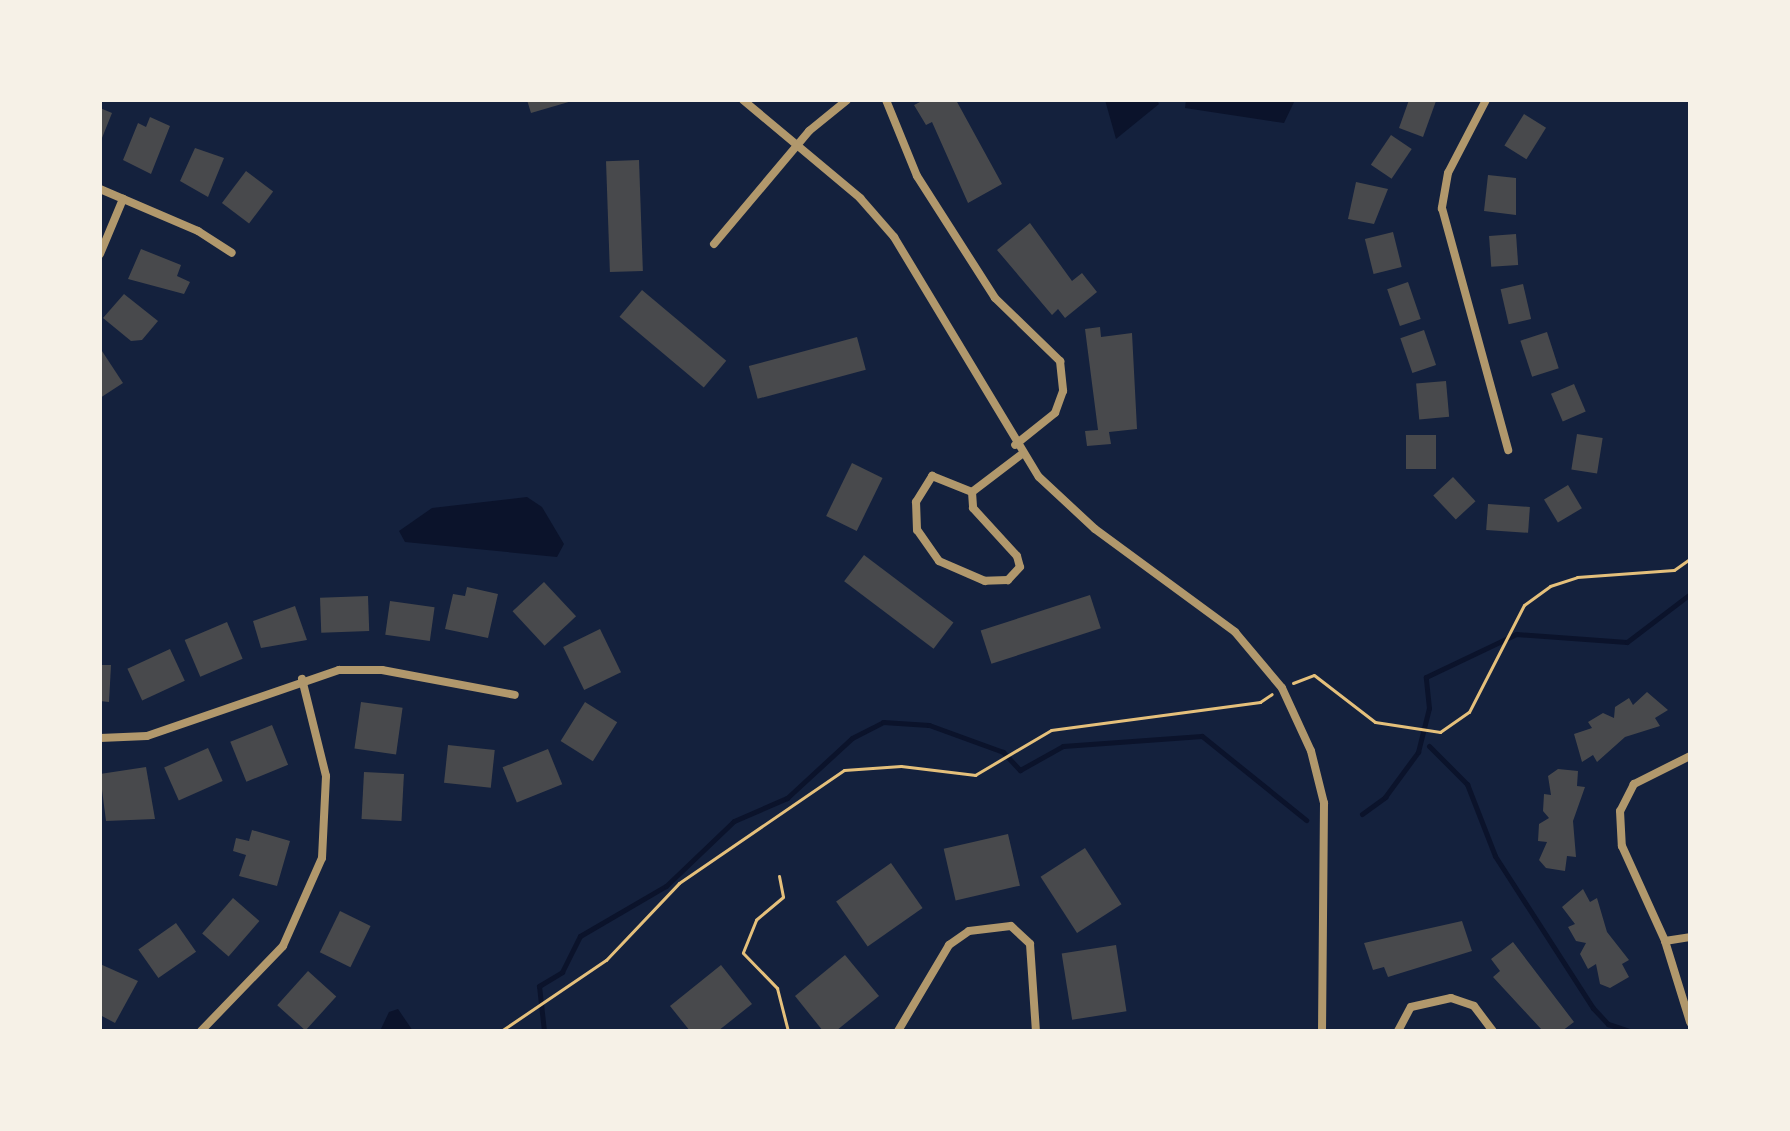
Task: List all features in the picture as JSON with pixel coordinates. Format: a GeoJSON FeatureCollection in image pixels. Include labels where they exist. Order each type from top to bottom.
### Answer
{"type":"FeatureCollection","features":[{"type":"Feature","properties":{"kind":"street"},"geometry":{"type":"LineString","coordinates":[[743,100],[894,237],[1015,445],[1077,515],[1235,632],[1296,713],[1319,778],[1327,836],[1318,964],[1322,1031]]}},
{"type":"Feature","properties":{"kind":"street"},"geometry":{"type":"LineString","coordinates":[[714,244],[799,148],[847,100]]}},
{"type":"Feature","properties":{"kind":"street"},"geometry":{"type":"LineString","coordinates":[[886,100],[917,176],[995,298],[1056,352],[1063,391],[1055,413],[1015,445]]}},
{"type":"Feature","properties":{"kind":"street"},"geometry":{"type":"LineString","coordinates":[[1486,100],[1448,173],[1442,208],[1508,450]]}},
{"type":"Feature","properties":{"kind":"street"},"geometry":{"type":"LineString","coordinates":[[100,189],[232,253]]}},
{"type":"Feature","properties":{"kind":"street"},"geometry":{"type":"LineString","coordinates":[[100,254],[123,199]]}},
{"type":"Feature","properties":{"kind":"street"},"geometry":{"type":"LineString","coordinates":[[972,492],[1022,454]]}},
{"type":"Feature","properties":{"kind":"street"},"geometry":{"type":"LineString","coordinates":[[932,476],[972,492],[973,508],[1017,556],[1020,567],[1008,580],[953,571],[917,530],[916,502],[932,476]]}},
{"type":"Feature","properties":{"kind":"street"},"geometry":{"type":"LineString","coordinates":[[100,738],[147,736],[302,679],[382,670],[515,695]]}},
{"type":"Feature","properties":{"kind":"street"},"geometry":{"type":"LineString","coordinates":[[201,1031],[283,946],[322,858],[326,776],[302,679]]}},
{"type":"Feature","properties":{"kind":"street"},"geometry":{"type":"LineString","coordinates":[[1690,756],[1634,784],[1620,811],[1622,846],[1665,941],[1690,1022]]}},
{"type":"Feature","properties":{"kind":"street"},"geometry":{"type":"LineString","coordinates":[[898,1031],[949,945],[969,931],[1011,926],[1030,944],[1036,1031]]}},
{"type":"Feature","properties":{"kind":"street"},"geometry":{"type":"LineString","coordinates":[[1665,941],[1690,937]]}},
{"type":"Feature","properties":{"kind":"street"},"geometry":{"type":"LineString","coordinates":[[1398,1031],[1411,1007],[1451,998],[1474,1006],[1493,1031]]}},
{"type":"Feature","properties":{"kind":"path"},"geometry":{"type":"LineString","coordinates":[[1295,682],[1314,675],[1355,712],[1411,732],[1440,732],[1469,712],[1499,647],[1524,605],[1577,577],[1674,570],[1690,559]]}},
{"type":"Feature","properties":{"kind":"path"},"geometry":{"type":"LineString","coordinates":[[501,1031],[606,960],[679,883],[844,770],[901,766],[975,775],[1001,766],[1051,730],[1269,696]]}},
{"type":"Feature","properties":{"kind":"path"},"geometry":{"type":"LineString","coordinates":[[779,876],[783,897],[756,920],[743,953],[777,988],[788,1031]]}},
{"type":"Feature","properties":{"kind":"water"},"geometry":{"type":"Polygon","coordinates":[[[1105,100],[1157,100],[1159,104],[1116,139],[1105,100]]]}},
{"type":"Feature","properties":{"kind":"water"},"geometry":{"type":"Polygon","coordinates":[[[1186,100],[1295,100],[1284,123],[1185,108],[1186,100]]]}},
{"type":"Feature","properties":{"kind":"water"},"geometry":{"type":"Polygon","coordinates":[[[527,497],[542,507],[564,544],[557,557],[405,542],[399,531],[432,508],[527,497]]]}},
{"type":"Feature","properties":{"kind":"water"},"geometry":{"type":"Polygon","coordinates":[[[398,1009],[413,1031],[380,1031],[389,1012],[398,1009]]]}},
{"type":"Feature","properties":{"kind":"building"},"geometry":{"type":"Polygon","coordinates":[[[527,100],[572,100],[572,101],[531,113],[527,100]]]}},
{"type":"Feature","properties":{"kind":"building"},"geometry":{"type":"Polygon","coordinates":[[[924,100],[956,100],[1002,184],[968,203],[932,122],[926,125],[914,105],[924,100]]]}},
{"type":"Feature","properties":{"kind":"building"},"geometry":{"type":"Polygon","coordinates":[[[1409,100],[1436,101],[1423,137],[1399,128],[1409,100]]]}},
{"type":"Feature","properties":{"kind":"building"},"geometry":{"type":"Polygon","coordinates":[[[100,108],[112,113],[100,143],[100,108]]]}},
{"type":"Feature","properties":{"kind":"building"},"geometry":{"type":"Polygon","coordinates":[[[1524,114],[1546,128],[1526,159],[1504,145],[1524,114]]]}},
{"type":"Feature","properties":{"kind":"building"},"geometry":{"type":"Polygon","coordinates":[[[150,117],[170,126],[151,174],[123,160],[138,123],[146,127],[150,117]]]}},
{"type":"Feature","properties":{"kind":"building"},"geometry":{"type":"Polygon","coordinates":[[[1391,135],[1412,149],[1392,179],[1371,165],[1391,135]]]}},
{"type":"Feature","properties":{"kind":"building"},"geometry":{"type":"Polygon","coordinates":[[[195,148],[224,158],[208,197],[180,181],[195,148]]]}},
{"type":"Feature","properties":{"kind":"building"},"geometry":{"type":"Polygon","coordinates":[[[639,160],[643,271],[610,272],[606,161],[639,160]]]}},
{"type":"Feature","properties":{"kind":"building"},"geometry":{"type":"Polygon","coordinates":[[[246,171],[273,191],[249,223],[222,203],[246,171]]]}},
{"type":"Feature","properties":{"kind":"building"},"geometry":{"type":"Polygon","coordinates":[[[1488,175],[1516,178],[1516,215],[1484,211],[1488,175]]]}},
{"type":"Feature","properties":{"kind":"building"},"geometry":{"type":"Polygon","coordinates":[[[1356,182],[1388,189],[1374,224],[1348,219],[1356,182]]]}},
{"type":"Feature","properties":{"kind":"building"},"geometry":{"type":"Polygon","coordinates":[[[1030,223],[1072,281],[1082,273],[1097,292],[1065,318],[1058,309],[1052,315],[997,250],[1030,223]]]}},
{"type":"Feature","properties":{"kind":"building"},"geometry":{"type":"Polygon","coordinates":[[[1393,232],[1402,267],[1374,274],[1365,239],[1393,232]]]}},
{"type":"Feature","properties":{"kind":"building"},"geometry":{"type":"Polygon","coordinates":[[[1516,234],[1518,265],[1491,267],[1489,236],[1516,234]]]}},
{"type":"Feature","properties":{"kind":"building"},"geometry":{"type":"Polygon","coordinates":[[[141,249],[181,265],[177,276],[190,282],[184,294],[128,279],[141,249]]]}},
{"type":"Feature","properties":{"kind":"building"},"geometry":{"type":"Polygon","coordinates":[[[1408,282],[1421,319],[1400,326],[1387,289],[1408,282]]]}},
{"type":"Feature","properties":{"kind":"building"},"geometry":{"type":"Polygon","coordinates":[[[1523,284],[1531,319],[1509,324],[1501,289],[1523,284]]]}},
{"type":"Feature","properties":{"kind":"building"},"geometry":{"type":"Polygon","coordinates":[[[642,290],[726,361],[704,388],[620,317],[642,290]]]}},
{"type":"Feature","properties":{"kind":"building"},"geometry":{"type":"Polygon","coordinates":[[[124,294],[158,321],[142,340],[131,341],[103,318],[124,294]]]}},
{"type":"Feature","properties":{"kind":"building"},"geometry":{"type":"Polygon","coordinates":[[[1100,327],[1101,337],[1132,333],[1137,429],[1109,432],[1111,444],[1087,446],[1085,431],[1098,430],[1085,329],[1100,327]]]}},
{"type":"Feature","properties":{"kind":"building"},"geometry":{"type":"Polygon","coordinates":[[[1424,330],[1436,365],[1412,373],[1400,338],[1424,330]]]}},
{"type":"Feature","properties":{"kind":"building"},"geometry":{"type":"Polygon","coordinates":[[[1547,332],[1559,368],[1532,377],[1520,341],[1547,332]]]}},
{"type":"Feature","properties":{"kind":"building"},"geometry":{"type":"Polygon","coordinates":[[[857,337],[866,370],[758,399],[749,366],[857,337]]]}},
{"type":"Feature","properties":{"kind":"building"},"geometry":{"type":"Polygon","coordinates":[[[100,348],[123,383],[100,398],[100,348]]]}},
{"type":"Feature","properties":{"kind":"building"},"geometry":{"type":"Polygon","coordinates":[[[1446,381],[1449,417],[1419,419],[1416,384],[1446,381]]]}},
{"type":"Feature","properties":{"kind":"building"},"geometry":{"type":"Polygon","coordinates":[[[1574,384],[1586,412],[1563,421],[1551,394],[1574,384]]]}},
{"type":"Feature","properties":{"kind":"building"},"geometry":{"type":"Polygon","coordinates":[[[1577,434],[1603,438],[1597,474],[1571,470],[1577,434]]]}},
{"type":"Feature","properties":{"kind":"building"},"geometry":{"type":"Polygon","coordinates":[[[1406,435],[1436,435],[1436,469],[1406,469],[1406,435]]]}},
{"type":"Feature","properties":{"kind":"building"},"geometry":{"type":"Polygon","coordinates":[[[852,463],[883,478],[857,531],[826,516],[852,463]]]}},
{"type":"Feature","properties":{"kind":"building"},"geometry":{"type":"Polygon","coordinates":[[[1453,477],[1476,501],[1456,520],[1433,495],[1453,477]]]}},
{"type":"Feature","properties":{"kind":"building"},"geometry":{"type":"Polygon","coordinates":[[[1568,485],[1582,508],[1558,523],[1544,499],[1568,485]]]}},
{"type":"Feature","properties":{"kind":"building"},"geometry":{"type":"Polygon","coordinates":[[[1488,504],[1530,507],[1528,533],[1486,530],[1488,504]]]}},
{"type":"Feature","properties":{"kind":"building"},"geometry":{"type":"Polygon","coordinates":[[[864,555],[953,622],[934,649],[844,581],[864,555]]]}},
{"type":"Feature","properties":{"kind":"building"},"geometry":{"type":"Polygon","coordinates":[[[544,582],[576,616],[545,646],[513,611],[544,582]]]}},
{"type":"Feature","properties":{"kind":"building"},"geometry":{"type":"Polygon","coordinates":[[[467,587],[498,594],[488,638],[445,629],[453,594],[465,596],[467,587]]]}},
{"type":"Feature","properties":{"kind":"building"},"geometry":{"type":"Polygon","coordinates":[[[1090,595],[1101,628],[991,664],[981,631],[1090,595]]]}},
{"type":"Feature","properties":{"kind":"building"},"geometry":{"type":"Polygon","coordinates":[[[368,596],[369,631],[321,633],[320,598],[368,596]]]}},
{"type":"Feature","properties":{"kind":"building"},"geometry":{"type":"Polygon","coordinates":[[[390,601],[435,607],[430,641],[385,635],[390,601]]]}},
{"type":"Feature","properties":{"kind":"building"},"geometry":{"type":"Polygon","coordinates":[[[295,606],[307,640],[261,648],[253,621],[295,606]]]}},
{"type":"Feature","properties":{"kind":"building"},"geometry":{"type":"Polygon","coordinates":[[[227,622],[243,659],[200,677],[185,640],[227,622]]]}},
{"type":"Feature","properties":{"kind":"building"},"geometry":{"type":"Polygon","coordinates":[[[600,629],[621,672],[584,690],[563,647],[600,629]]]}},
{"type":"Feature","properties":{"kind":"building"},"geometry":{"type":"Polygon","coordinates":[[[170,649],[185,681],[142,701],[127,669],[170,649]]]}},
{"type":"Feature","properties":{"kind":"building"},"geometry":{"type":"Polygon","coordinates":[[[100,665],[111,665],[109,702],[100,701],[100,665]]]}},
{"type":"Feature","properties":{"kind":"building"},"geometry":{"type":"Polygon","coordinates":[[[1647,692],[1668,710],[1655,718],[1660,726],[1625,737],[1597,762],[1593,755],[1582,762],[1574,734],[1592,728],[1588,722],[1603,713],[1614,718],[1615,707],[1629,698],[1633,705],[1647,692]]]}},
{"type":"Feature","properties":{"kind":"building"},"geometry":{"type":"Polygon","coordinates":[[[361,702],[403,708],[396,754],[354,749],[361,702]]]}},
{"type":"Feature","properties":{"kind":"building"},"geometry":{"type":"Polygon","coordinates":[[[585,702],[617,722],[593,761],[561,741],[585,702]]]}},
{"type":"Feature","properties":{"kind":"building"},"geometry":{"type":"Polygon","coordinates":[[[272,725],[288,765],[246,782],[230,742],[272,725]]]}},
{"type":"Feature","properties":{"kind":"building"},"geometry":{"type":"Polygon","coordinates":[[[448,745],[495,750],[491,788],[444,783],[448,745]]]}},
{"type":"Feature","properties":{"kind":"building"},"geometry":{"type":"Polygon","coordinates":[[[208,748],[223,781],[179,800],[164,768],[208,748]]]}},
{"type":"Feature","properties":{"kind":"building"},"geometry":{"type":"Polygon","coordinates":[[[548,749],[562,784],[517,803],[503,767],[548,749]]]}},
{"type":"Feature","properties":{"kind":"building"},"geometry":{"type":"Polygon","coordinates":[[[146,767],[155,819],[106,821],[100,774],[146,767]]]}},
{"type":"Feature","properties":{"kind":"building"},"geometry":{"type":"Polygon","coordinates":[[[1558,769],[1578,771],[1577,786],[1585,787],[1573,821],[1576,857],[1567,856],[1565,871],[1546,868],[1539,860],[1547,842],[1538,841],[1539,824],[1549,818],[1543,811],[1544,794],[1551,795],[1548,776],[1558,769]]]}},
{"type":"Feature","properties":{"kind":"building"},"geometry":{"type":"Polygon","coordinates":[[[364,772],[404,774],[401,821],[362,819],[364,772]]]}},
{"type":"Feature","properties":{"kind":"building"},"geometry":{"type":"Polygon","coordinates":[[[252,830],[290,841],[277,886],[239,876],[246,855],[233,851],[236,838],[249,841],[252,830]]]}},
{"type":"Feature","properties":{"kind":"building"},"geometry":{"type":"Polygon","coordinates":[[[1008,834],[1020,886],[956,900],[944,849],[1008,834]]]}},
{"type":"Feature","properties":{"kind":"building"},"geometry":{"type":"Polygon","coordinates":[[[1085,848],[1121,904],[1077,933],[1041,877],[1085,848]]]}},
{"type":"Feature","properties":{"kind":"building"},"geometry":{"type":"Polygon","coordinates":[[[891,863],[923,908],[868,946],[836,901],[891,863]]]}},
{"type":"Feature","properties":{"kind":"building"},"geometry":{"type":"Polygon","coordinates":[[[1583,889],[1590,902],[1597,898],[1607,932],[1629,960],[1622,964],[1629,977],[1610,988],[1600,984],[1596,964],[1588,969],[1580,954],[1586,943],[1576,941],[1568,927],[1575,924],[1562,907],[1583,889]]]}},
{"type":"Feature","properties":{"kind":"building"},"geometry":{"type":"Polygon","coordinates":[[[233,898],[259,921],[229,956],[202,933],[233,898]]]}},
{"type":"Feature","properties":{"kind":"building"},"geometry":{"type":"Polygon","coordinates":[[[340,911],[371,926],[350,967],[320,952],[340,911]]]}},
{"type":"Feature","properties":{"kind":"building"},"geometry":{"type":"Polygon","coordinates":[[[1462,921],[1472,951],[1388,977],[1384,967],[1373,970],[1364,943],[1462,921]]]}},
{"type":"Feature","properties":{"kind":"building"},"geometry":{"type":"Polygon","coordinates":[[[176,923],[196,952],[158,978],[138,949],[176,923]]]}},
{"type":"Feature","properties":{"kind":"building"},"geometry":{"type":"Polygon","coordinates":[[[1513,942],[1574,1022],[1562,1031],[1542,1030],[1493,977],[1500,971],[1491,959],[1513,942]]]}},
{"type":"Feature","properties":{"kind":"building"},"geometry":{"type":"Polygon","coordinates":[[[1116,945],[1126,1011],[1072,1020],[1062,954],[1116,945]]]}},
{"type":"Feature","properties":{"kind":"building"},"geometry":{"type":"Polygon","coordinates":[[[845,955],[879,996],[836,1031],[823,1031],[795,996],[845,955]]]}},
{"type":"Feature","properties":{"kind":"building"},"geometry":{"type":"Polygon","coordinates":[[[100,964],[138,981],[115,1023],[100,1015],[100,964]]]}},
{"type":"Feature","properties":{"kind":"building"},"geometry":{"type":"Polygon","coordinates":[[[721,965],[752,1004],[718,1031],[690,1031],[670,1006],[721,965]]]}},
{"type":"Feature","properties":{"kind":"building"},"geometry":{"type":"Polygon","coordinates":[[[308,971],[336,996],[305,1031],[277,1005],[308,971]]]}},
{"type":"Feature","properties":{"kind":"waterway"},"geometry":{"type":"LineString","coordinates":[[1362,814],[1385,797],[1418,752],[1429,708],[1426,677],[1516,634],[1627,642],[1690,594]]}},
{"type":"Feature","properties":{"kind":"waterway"},"geometry":{"type":"LineString","coordinates":[[544,1031],[539,986],[562,972],[580,936],[666,886],[734,821],[787,798],[852,738],[883,722],[929,725],[1003,752],[1020,770],[1063,746],[1202,736],[1306,820]]}},
{"type":"Feature","properties":{"kind":"waterway"},"geometry":{"type":"LineString","coordinates":[[1429,746],[1467,784],[1495,856],[1593,1008],[1608,1024],[1630,1031]]}}]}
